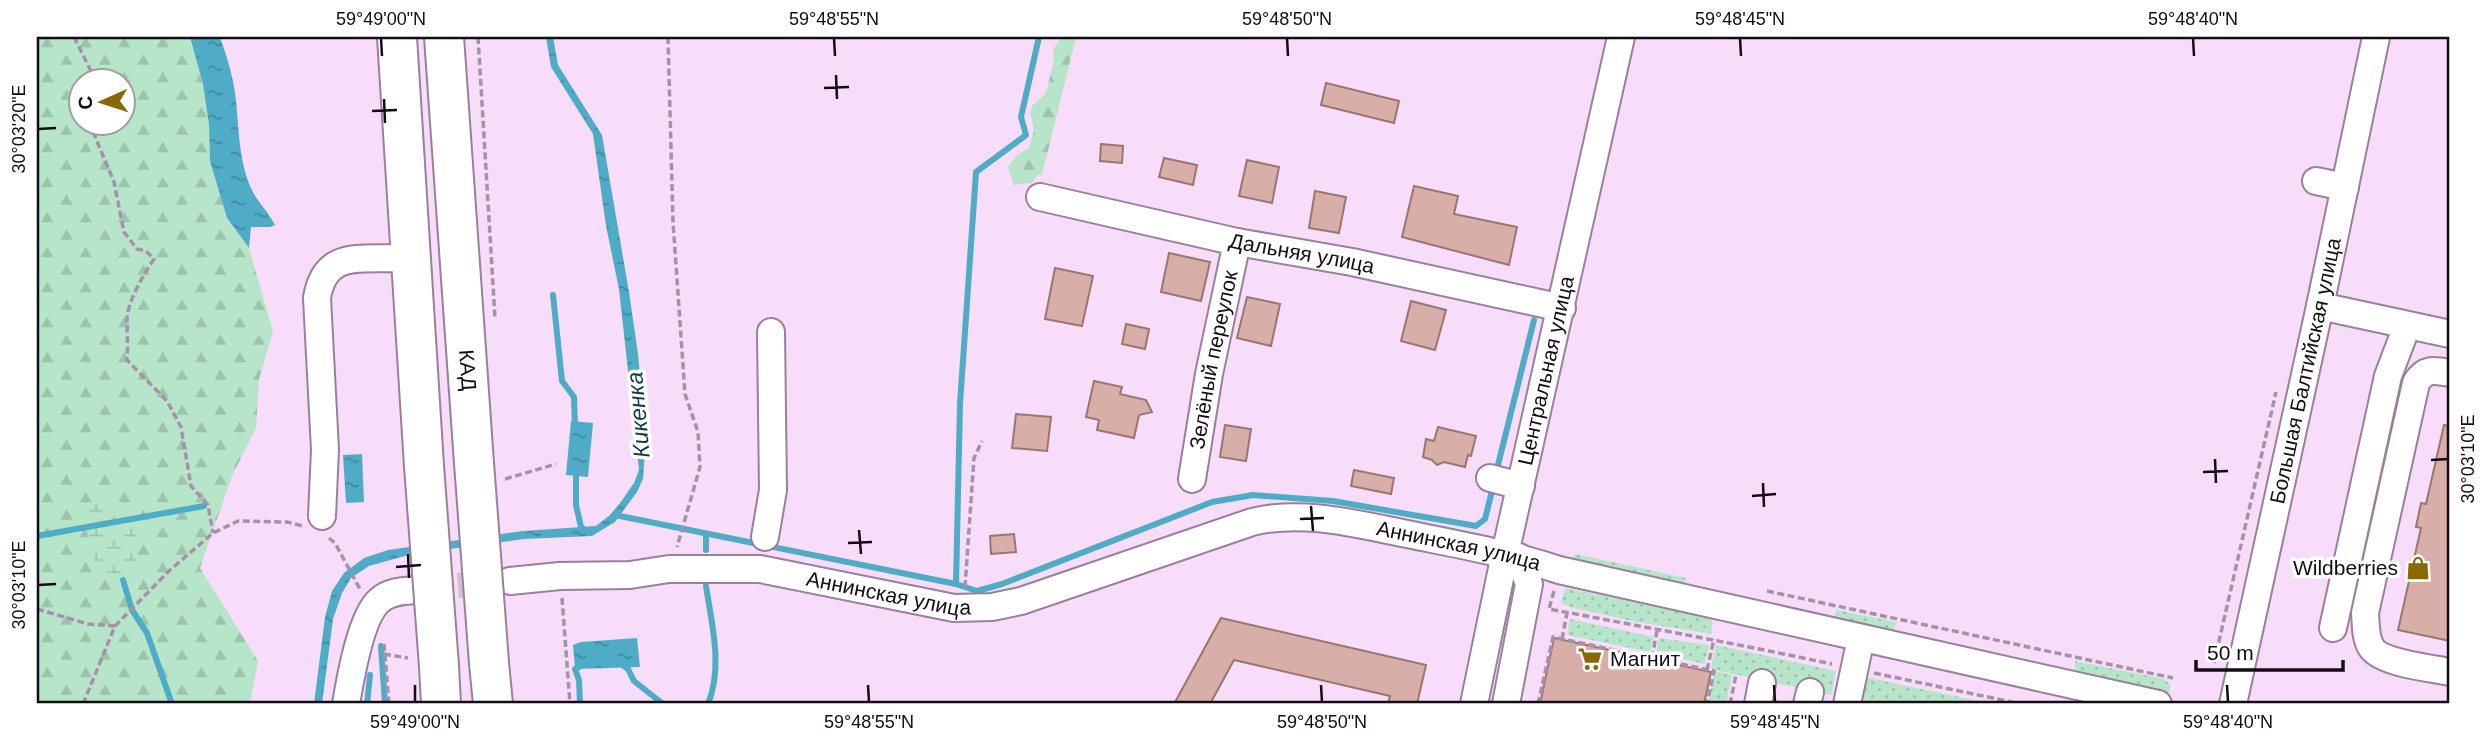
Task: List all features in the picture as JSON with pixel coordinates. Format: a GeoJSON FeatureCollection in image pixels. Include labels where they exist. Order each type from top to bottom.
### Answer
{"type":"FeatureCollection","features":[{"type":"Feature","properties":{"kind":"highway"},"geometry":{"type":"LineString","coordinates":[[397,37],[424,466],[423,662],[441,704]]}},
{"type":"Feature","properties":{"kind":"highway","name":"КАД"},"geometry":{"type":"LineString","coordinates":[[444,37],[486,472],[489,663],[493,704]]}},
{"type":"Feature","properties":{"kind":"street","name":"Центральная улица"},"geometry":{"type":"LineString","coordinates":[[1474,704],[1512,556],[1521,486],[1621,37]]}},
{"type":"Feature","properties":{"kind":"street","name":"Большая Балтийская улица"},"geometry":{"type":"LineString","coordinates":[[2233,704],[2376,37]]}},
{"type":"Feature","properties":{"kind":"street"},"geometry":{"type":"LineString","coordinates":[[2316,181],[2345,187]]}},
{"type":"Feature","properties":{"kind":"street","name":"Дальняя улица"},"geometry":{"type":"LineString","coordinates":[[1040,197],[1237,242],[1352,262],[1562,308]]}},
{"type":"Feature","properties":{"kind":"street","name":"Зелёный переулок"},"geometry":{"type":"LineString","coordinates":[[1192,479],[1209,374],[1237,242]]}},
{"type":"Feature","properties":{"kind":"street"},"geometry":{"type":"LineString","coordinates":[[322,516],[326,450],[317,298],[320,281],[326,271],[340,261],[397,258]]}},
{"type":"Feature","properties":{"kind":"street"},"geometry":{"type":"LineString","coordinates":[[2320,306],[2450,334]]}},
{"type":"Feature","properties":{"kind":"street"},"geometry":{"type":"LineString","coordinates":[[2333,628],[2388,376],[2407,326]]}},
{"type":"Feature","properties":{"kind":"street"},"geometry":{"type":"LineString","coordinates":[[763,553],[773,490],[771,332]]}},
{"type":"Feature","properties":{"kind":"street"},"geometry":{"type":"LineString","coordinates":[[2450,373],[2433,369],[2425,372],[2416,383],[2365,613],[2371,648],[2380,656],[2450,672]]}},
{"type":"Feature","properties":{"kind":"street"},"geometry":{"type":"LineString","coordinates":[[1490,478],[1521,486]]}},
{"type":"Feature","properties":{"kind":"street","name":"Аннинская улица"},"geometry":{"type":"LineString","coordinates":[[510,581],[706,568],[763,553],[954,608],[969,609],[1021,601],[1268,517],[1307,517],[1512,556],[1559,570],[2158,704]]}},
{"type":"Feature","properties":{"kind":"street"},"geometry":{"type":"LineString","coordinates":[[1506,704],[1529,584],[1512,556]]}},
{"type":"Feature","properties":{"kind":"street"},"geometry":{"type":"LineString","coordinates":[[346,704],[351,674],[372,608],[389,594],[417,590]]}},
{"type":"Feature","properties":{"kind":"street"},"geometry":{"type":"LineString","coordinates":[[1847,704],[1861,638]]}},
{"type":"Feature","properties":{"kind":"path"},"geometry":{"type":"LineString","coordinates":[[74,37],[88,66]]}},
{"type":"Feature","properties":{"kind":"path"},"geometry":{"type":"LineString","coordinates":[[478,37],[495,318]]}},
{"type":"Feature","properties":{"kind":"path"},"geometry":{"type":"LineString","coordinates":[[668,37],[673,222],[684,381],[685,394],[698,432],[699,467],[681,537]]}},
{"type":"Feature","properties":{"kind":"path"},"geometry":{"type":"LineString","coordinates":[[95,136],[114,182],[124,232],[138,249],[146,251],[154,259],[141,278],[127,318],[127,360],[167,401],[181,427],[191,486],[208,505],[213,533]]}},
{"type":"Feature","properties":{"kind":"path"},"geometry":{"type":"LineString","coordinates":[[2214,663],[2278,380]]}},
{"type":"Feature","properties":{"kind":"path"},"geometry":{"type":"LineString","coordinates":[[965,579],[970,544],[974,458],[982,441]]}},
{"type":"Feature","properties":{"kind":"path"},"geometry":{"type":"LineString","coordinates":[[486,472],[556,464]]}},
{"type":"Feature","properties":{"kind":"path"},"geometry":{"type":"LineString","coordinates":[[83,704],[115,626],[170,570],[213,533],[238,522],[272,521]]}},
{"type":"Feature","properties":{"kind":"path"},"geometry":{"type":"LineString","coordinates":[[340,552],[355,581]]}},
{"type":"Feature","properties":{"kind":"path"},"geometry":{"type":"LineString","coordinates":[[560,576],[570,704]]}},
{"type":"Feature","properties":{"kind":"path"},"geometry":{"type":"LineString","coordinates":[[1767,591],[2173,678]]}},
{"type":"Feature","properties":{"kind":"path"},"geometry":{"type":"LineString","coordinates":[[37,610],[88,624],[115,626]]}},
{"type":"Feature","properties":{"kind":"path"},"geometry":{"type":"LineString","coordinates":[[1549,610],[1714,639],[2021,704]]}},
{"type":"Feature","properties":{"kind":"path"},"geometry":{"type":"LineString","coordinates":[[1562,639],[1567,613]]}},
{"type":"Feature","properties":{"kind":"path"},"geometry":{"type":"LineString","coordinates":[[1652,658],[1657,631]]}},
{"type":"Feature","properties":{"kind":"path"},"geometry":{"type":"LineString","coordinates":[[1538,704],[1553,636],[1714,671],[1707,704]]}},
{"type":"Feature","properties":{"kind":"path"},"geometry":{"type":"LineString","coordinates":[[1707,670],[1714,639]]}},
{"type":"Feature","properties":{"kind":"path"},"geometry":{"type":"LineString","coordinates":[[383,640],[390,704]]}},
{"type":"Feature","properties":{"kind":"path"},"geometry":{"type":"LineString","coordinates":[[384,654],[423,662]]}},
{"type":"Feature","properties":{"kind":"path"},"geometry":{"type":"LineString","coordinates":[[1730,704],[1736,676]]}},
{"type":"Feature","properties":{"kind":"green space"},"geometry":{"type":"Polygon","coordinates":[[[37,37],[190,37],[203,84],[209,125],[210,161],[227,218],[249,248],[273,332],[259,379],[256,428],[232,476],[200,568],[258,661],[250,704],[37,704],[37,37]]]}},
{"type":"Feature","properties":{"kind":"green space"},"geometry":{"type":"Polygon","coordinates":[[[1061,37],[1076,37],[1042,175],[1037,175],[1032,183],[1014,185],[1008,167],[1016,156],[1029,148],[1034,130],[1030,112],[1032,106],[1046,93],[1054,59],[1053,50],[1061,37]]]}},
{"type":"Feature","properties":{"kind":"green space"},"geometry":{"type":"Polygon","coordinates":[[[104,499],[134,519],[136,532],[137,556],[116,588],[95,561],[87,534],[86,510],[104,499]]]}},
{"type":"Feature","properties":{"kind":"green space"},"geometry":{"type":"Polygon","coordinates":[[[1575,554],[1686,578],[1683,588],[1570,561],[1575,554]]]}},
{"type":"Feature","properties":{"kind":"green space"},"geometry":{"type":"Polygon","coordinates":[[[1565,588],[1709,618],[1713,623],[1711,634],[1637,622],[1570,607],[1561,603],[1565,588]]]}},
{"type":"Feature","properties":{"kind":"green space"},"geometry":{"type":"Polygon","coordinates":[[[1836,610],[1897,622],[1892,633],[1834,619],[1836,610]]]}},
{"type":"Feature","properties":{"kind":"green space"},"geometry":{"type":"Polygon","coordinates":[[[1570,619],[1654,637],[1650,652],[1567,635],[1570,619]]]}},
{"type":"Feature","properties":{"kind":"green space"},"geometry":{"type":"Polygon","coordinates":[[[1659,638],[1709,645],[1705,664],[1656,653],[1659,638]]]}},
{"type":"Feature","properties":{"kind":"green space"},"geometry":{"type":"Polygon","coordinates":[[[1716,645],[1836,671],[1831,695],[1711,669],[1716,645]]]}},
{"type":"Feature","properties":{"kind":"green space"},"geometry":{"type":"Polygon","coordinates":[[[2075,661],[2164,679],[2171,685],[2168,696],[2075,676],[2075,661]]]}},
{"type":"Feature","properties":{"kind":"green space"},"geometry":{"type":"Polygon","coordinates":[[[1715,671],[1732,675],[1726,704],[1708,704],[1715,671]]]}},
{"type":"Feature","properties":{"kind":"green space"},"geometry":{"type":"Polygon","coordinates":[[[1865,677],[1992,704],[1873,704],[1860,701],[1865,677]]]}},
{"type":"Feature","properties":{"kind":"water"},"geometry":{"type":"Polygon","coordinates":[[[190,37],[220,37],[234,85],[240,145],[247,178],[253,193],[275,225],[251,227],[249,248],[227,218],[210,161],[209,125],[203,84],[190,37]]]}},
{"type":"Feature","properties":{"kind":"water","name":"Кикенка"},"geometry":{"type":"Polygon","coordinates":[[[546,37],[553,37],[558,65],[602,135],[638,354],[646,435],[643,479],[615,522],[592,536],[524,539],[412,554],[369,566],[351,578],[342,593],[333,619],[322,704],[314,704],[325,617],[332,591],[344,573],[364,558],[388,550],[523,531],[596,526],[620,503],[634,483],[639,470],[619,289],[606,226],[593,134],[551,67],[546,37]]]}},
{"type":"Feature","properties":{"kind":"water"},"geometry":{"type":"Polygon","coordinates":[[[571,421],[593,423],[588,477],[566,475],[571,421]]]}},
{"type":"Feature","properties":{"kind":"water"},"geometry":{"type":"Polygon","coordinates":[[[362,454],[364,502],[346,503],[343,455],[362,454]]]}},
{"type":"Feature","properties":{"kind":"water"},"geometry":{"type":"Polygon","coordinates":[[[637,638],[640,667],[575,669],[573,645],[581,642],[637,638]]]}},
{"type":"Feature","properties":{"kind":"building"},"geometry":{"type":"Polygon","coordinates":[[[1326,83],[1399,101],[1394,123],[1321,105],[1326,83]]]}},
{"type":"Feature","properties":{"kind":"building"},"geometry":{"type":"Polygon","coordinates":[[[1101,144],[1123,146],[1122,163],[1100,161],[1101,144]]]}},
{"type":"Feature","properties":{"kind":"building"},"geometry":{"type":"Polygon","coordinates":[[[1164,158],[1197,165],[1193,185],[1159,177],[1164,158]]]}},
{"type":"Feature","properties":{"kind":"building"},"geometry":{"type":"Polygon","coordinates":[[[1247,160],[1279,167],[1272,203],[1239,196],[1247,160]]]}},
{"type":"Feature","properties":{"kind":"building"},"geometry":{"type":"Polygon","coordinates":[[[1414,186],[1458,196],[1454,214],[1517,227],[1509,265],[1402,237],[1414,186]]]}},
{"type":"Feature","properties":{"kind":"building"},"geometry":{"type":"Polygon","coordinates":[[[1315,191],[1346,197],[1339,233],[1309,228],[1315,191]]]}},
{"type":"Feature","properties":{"kind":"building"},"geometry":{"type":"Polygon","coordinates":[[[1169,253],[1210,262],[1201,301],[1161,292],[1169,253]]]}},
{"type":"Feature","properties":{"kind":"building"},"geometry":{"type":"Polygon","coordinates":[[[1055,268],[1093,276],[1082,326],[1045,319],[1055,268]]]}},
{"type":"Feature","properties":{"kind":"building"},"geometry":{"type":"Polygon","coordinates":[[[1247,297],[1280,304],[1271,346],[1237,338],[1247,297]]]}},
{"type":"Feature","properties":{"kind":"building"},"geometry":{"type":"Polygon","coordinates":[[[1411,301],[1446,310],[1435,350],[1401,341],[1411,301]]]}},
{"type":"Feature","properties":{"kind":"building"},"geometry":{"type":"Polygon","coordinates":[[[1126,324],[1149,329],[1145,349],[1122,344],[1126,324]]]}},
{"type":"Feature","properties":{"kind":"building"},"geometry":{"type":"Polygon","coordinates":[[[1094,381],[1122,387],[1120,394],[1146,400],[1152,412],[1139,415],[1134,438],[1097,430],[1099,420],[1086,417],[1094,381]]]}},
{"type":"Feature","properties":{"kind":"building"},"geometry":{"type":"Polygon","coordinates":[[[1016,414],[1051,417],[1047,451],[1012,448],[1016,414]]]}},
{"type":"Feature","properties":{"kind":"building"},"geometry":{"type":"Polygon","coordinates":[[[1225,425],[1251,429],[1246,461],[1220,457],[1225,425]]]}},
{"type":"Feature","properties":{"kind":"building"},"geometry":{"type":"Polygon","coordinates":[[[2444,425],[2450,426],[2450,641],[2398,630],[2421,528],[2416,527],[2421,503],[2426,504],[2444,425]]]}},
{"type":"Feature","properties":{"kind":"building"},"geometry":{"type":"Polygon","coordinates":[[[1438,427],[1476,436],[1465,467],[1444,462],[1437,465],[1423,457],[1426,439],[1434,441],[1438,427]]]}},
{"type":"Feature","properties":{"kind":"building"},"geometry":{"type":"Polygon","coordinates":[[[1354,470],[1394,478],[1391,494],[1351,486],[1354,470]]]}},
{"type":"Feature","properties":{"kind":"building"},"geometry":{"type":"Polygon","coordinates":[[[1014,534],[1016,552],[991,554],[990,536],[1014,534]]]}},
{"type":"Feature","properties":{"kind":"building"},"geometry":{"type":"Polygon","coordinates":[[[1221,618],[1426,665],[1417,704],[1388,704],[1390,696],[1234,660],[1210,704],[1174,704],[1221,618]]]}},
{"type":"Feature","properties":{"kind":"building"},"geometry":{"type":"Polygon","coordinates":[[[1554,638],[1711,672],[1704,704],[1540,704],[1554,638]]]}},
{"type":"Feature","properties":{"kind":"waterway"},"geometry":{"type":"LineString","coordinates":[[956,584],[960,404],[976,172],[1026,135],[1021,117],[1039,37]]}},
{"type":"Feature","properties":{"kind":"waterway"},"geometry":{"type":"LineString","coordinates":[[553,295],[562,381],[574,397],[575,428]]}},
{"type":"Feature","properties":{"kind":"waterway"},"geometry":{"type":"LineString","coordinates":[[1496,473],[1534,320]]}},
{"type":"Feature","properties":{"kind":"waterway"},"geometry":{"type":"LineString","coordinates":[[576,470],[576,505],[581,527],[588,532]]}},
{"type":"Feature","properties":{"kind":"waterway"},"geometry":{"type":"LineString","coordinates":[[615,515],[956,584],[977,591],[1002,584],[1212,502],[1253,495],[1333,501],[1476,526],[1485,519],[1493,487]]}},
{"type":"Feature","properties":{"kind":"waterway"},"geometry":{"type":"LineString","coordinates":[[37,536],[204,506]]}},
{"type":"Feature","properties":{"kind":"waterway"},"geometry":{"type":"LineString","coordinates":[[706,535],[706,550]]}},
{"type":"Feature","properties":{"kind":"waterway"},"geometry":{"type":"LineString","coordinates":[[123,580],[132,610],[147,633],[172,704]]}},
{"type":"Feature","properties":{"kind":"waterway"},"geometry":{"type":"LineString","coordinates":[[706,586],[716,661],[708,704]]}},
{"type":"Feature","properties":{"kind":"waterway"},"geometry":{"type":"LineString","coordinates":[[381,646],[385,704]]}},
{"type":"Feature","properties":{"kind":"waterway"},"geometry":{"type":"LineString","coordinates":[[621,664],[628,669],[634,681],[663,704]]}},
{"type":"Feature","properties":{"kind":"waterway"},"geometry":{"type":"LineString","coordinates":[[580,704],[579,680],[575,669],[581,666]]}},
{"type":"Feature","properties":{"kind":"waterway"},"geometry":{"type":"LineString","coordinates":[[367,704],[370,675]]}},
{"type":"Feature","properties":{"kind":"tunnel"},"geometry":{"type":"LineString","coordinates":[[419,589],[499,582]]}},
{"type":"Feature","properties":{"kind":"place","name":"Wildberries"},"geometry":{"type":"Point","coordinates":[2418,568]}},
{"type":"Feature","properties":{"kind":"place","name":"Магнит"},"geometry":{"type":"Point","coordinates":[1590,659]}}]}
